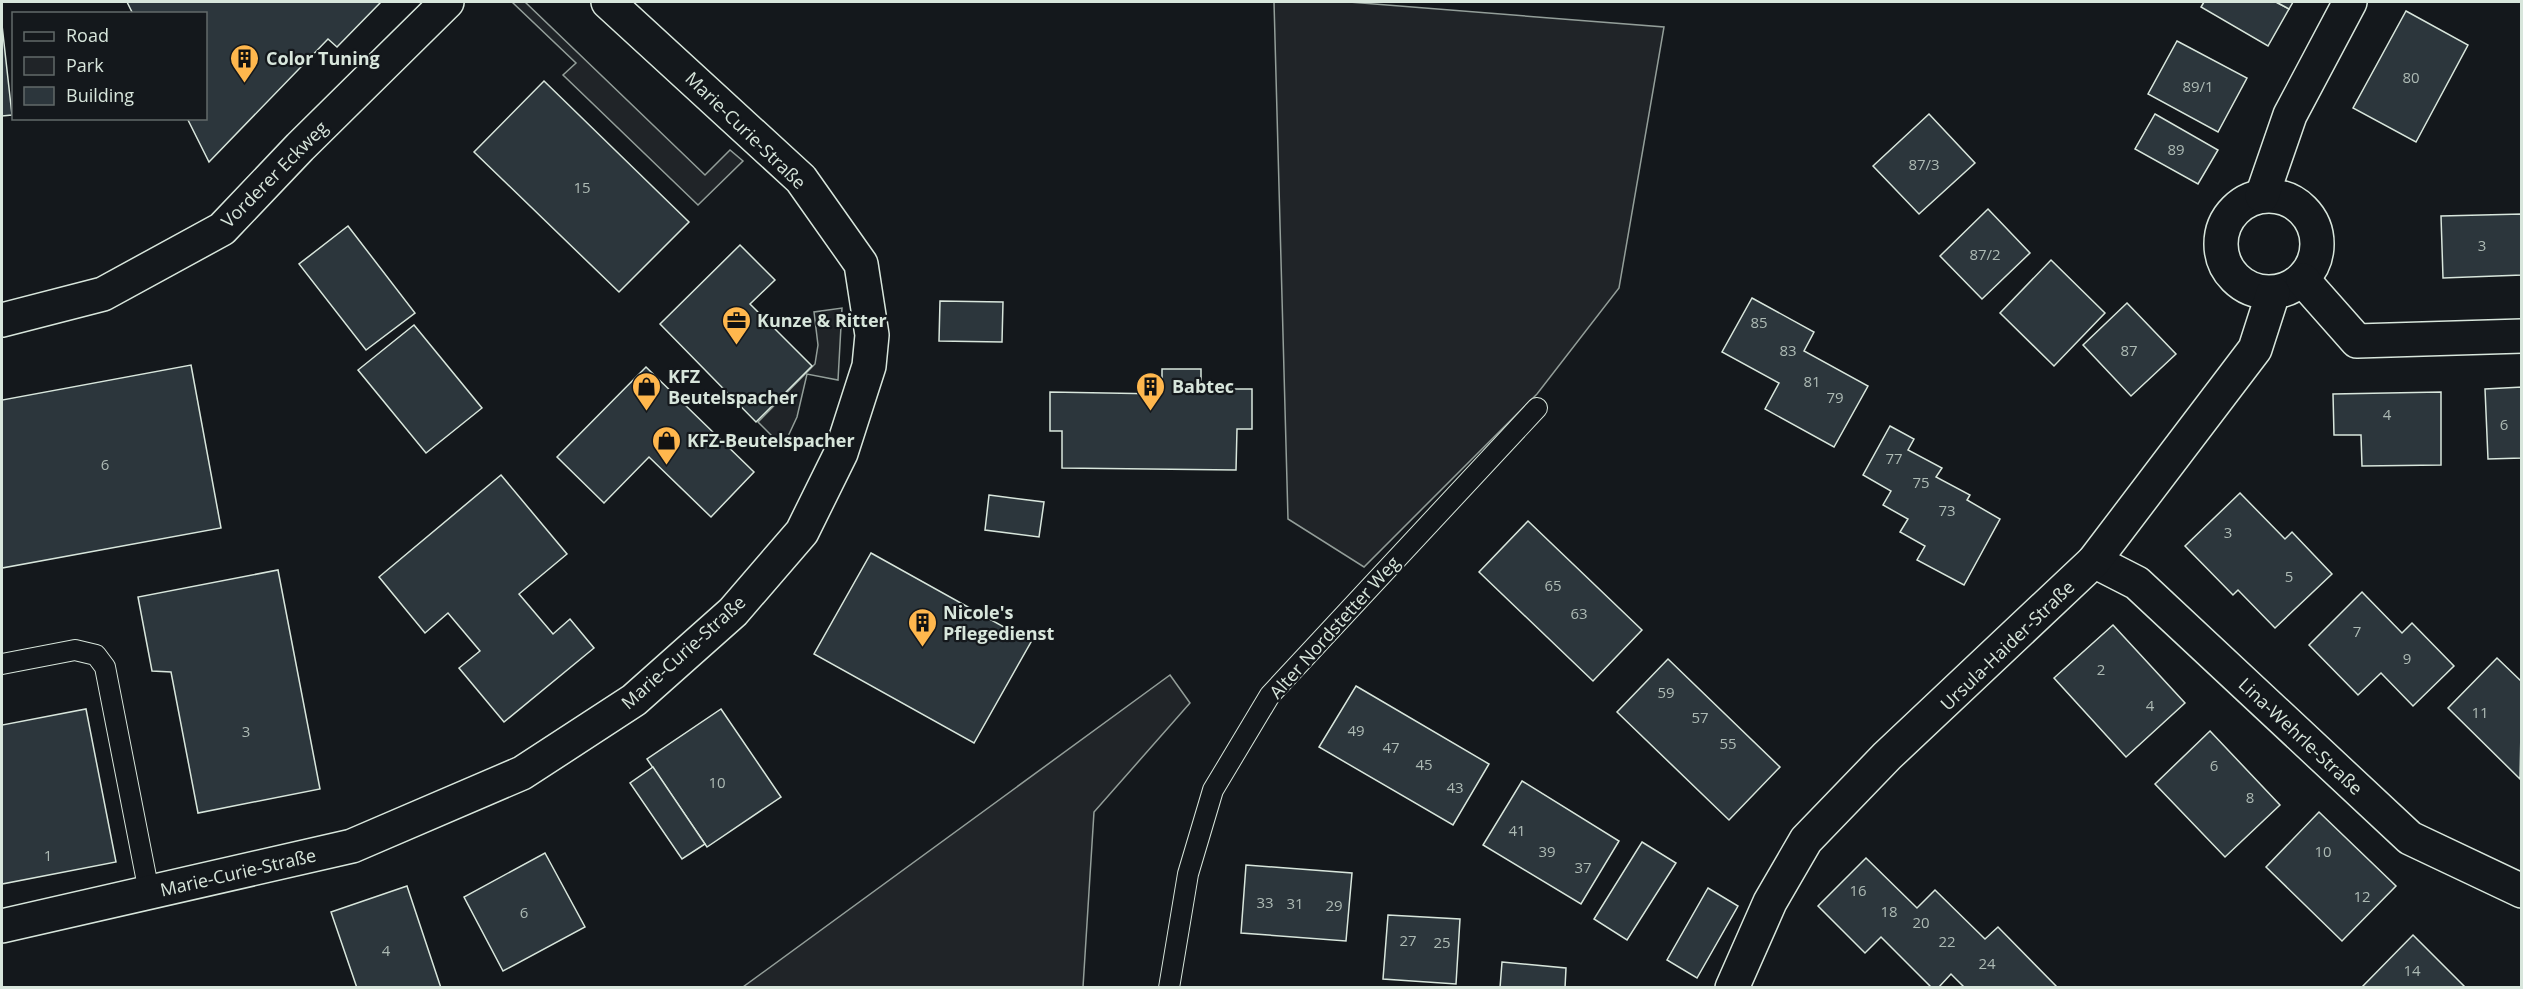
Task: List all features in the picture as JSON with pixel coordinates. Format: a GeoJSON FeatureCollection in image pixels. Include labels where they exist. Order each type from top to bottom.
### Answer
{"type":"FeatureCollection","features":[{"type":"Feature","properties":{"kind":"street","name":"Vorderer Eckweg"},"geometry":{"type":"LineString","coordinates":[[2,320],[103,294],[222,229],[300,147],[447,2]]}},
{"type":"Feature","properties":{"kind":"street","name":"Marie-Curie-Straße"},"geometry":{"type":"LineString","coordinates":[[2,926],[352,846],[522,773],[634,700],[733,612],[802,532],[842,453],[868,366],[872,335],[861,264],[801,179],[608,2]]}},
{"type":"Feature","properties":{"kind":"street"},"geometry":{"type":"LineString","coordinates":[[2262,196],[2290,115],[2350,2]]}},
{"type":"Feature","properties":{"kind":"street"},"geometry":{"type":"LineString","coordinates":[[2262,196],[2278,196],[2304,211],[2313,223],[2318,238],[2318,253],[2303,280],[2289,289],[2273,293],[2256,291],[2241,284],[2230,273],[2223,258],[2221,242],[2224,225],[2233,212],[2246,202],[2262,196]]}},
{"type":"Feature","properties":{"kind":"street"},"geometry":{"type":"LineString","coordinates":[[2303,280],[2357,341],[2522,336]]}},
{"type":"Feature","properties":{"kind":"street","name":"Ursula-Haider-Straße"},"geometry":{"type":"LineString","coordinates":[[1732,987],[1770,902],[1806,840],[1887,756],[2094,561],[2255,349],[2273,293]]}},
{"type":"Feature","properties":{"kind":"street","name":"Lina-Wehrle-Straße"},"geometry":{"type":"LineString","coordinates":[[2094,561],[2137,583],[2410,838],[2522,891]]}},
{"type":"Feature","properties":{"kind":"lane","name":"Alter Nordstetter Weg"},"geometry":{"type":"LineString","coordinates":[[1169,987],[1188,874],[1213,790],[1270,695],[1537,408]]}},
{"type":"Feature","properties":{"kind":"lane"},"geometry":{"type":"LineString","coordinates":[[2,663],[75,650],[96,655],[105,667],[148,892]]}},
{"type":"Feature","properties":{"kind":"green space"},"geometry":{"type":"Polygon","coordinates":[[[512,2],[525,2],[705,175],[730,150],[743,161],[698,205],[563,75],[576,63],[512,2]]]}},
{"type":"Feature","properties":{"kind":"green space"},"geometry":{"type":"Polygon","coordinates":[[[1274,2],[1349,2],[1664,27],[1619,288],[1537,394],[1364,567],[1288,519],[1274,2]]]}},
{"type":"Feature","properties":{"kind":"green space"},"geometry":{"type":"Polygon","coordinates":[[[842,308],[838,380],[807,374],[797,417],[783,447],[758,422],[815,364],[818,345],[814,312],[842,308]]]}},
{"type":"Feature","properties":{"kind":"green space"},"geometry":{"type":"Polygon","coordinates":[[[1170,675],[1190,703],[1094,812],[1083,987],[743,987],[1170,675]]]}},
{"type":"Feature","properties":{"kind":"building","name":"Color Tuning"},"geometry":{"type":"Polygon","coordinates":[[[127,2],[381,2],[337,47],[328,39],[209,162],[188,120],[207,120],[207,12],[132,12],[127,2]]]}},
{"type":"Feature","properties":{"kind":"building"},"geometry":{"type":"Polygon","coordinates":[[[2204,2],[2276,2],[2289,9],[2268,46],[2201,7],[2204,2]]]}},
{"type":"Feature","properties":{"kind":"building"},"geometry":{"type":"Polygon","coordinates":[[[2276,2],[2293,2],[2289,9],[2276,2]]]}},
{"type":"Feature","properties":{"kind":"building"},"geometry":{"type":"Polygon","coordinates":[[[2406,11],[2468,45],[2416,142],[2353,108],[2406,11]]]}},
{"type":"Feature","properties":{"kind":"building"},"geometry":{"type":"Polygon","coordinates":[[[2,25],[12,115],[2,116],[2,25]]]}},
{"type":"Feature","properties":{"kind":"building"},"geometry":{"type":"Polygon","coordinates":[[[2177,41],[2247,78],[2218,132],[2148,94],[2177,41]]]}},
{"type":"Feature","properties":{"kind":"building"},"geometry":{"type":"Polygon","coordinates":[[[544,81],[689,222],[619,292],[474,152],[544,81]]]}},
{"type":"Feature","properties":{"kind":"building"},"geometry":{"type":"Polygon","coordinates":[[[1929,114],[1975,163],[1919,214],[1873,166],[1929,114]]]}},
{"type":"Feature","properties":{"kind":"building"},"geometry":{"type":"Polygon","coordinates":[[[2155,114],[2218,150],[2198,184],[2135,149],[2155,114]]]}},
{"type":"Feature","properties":{"kind":"building"},"geometry":{"type":"Polygon","coordinates":[[[1988,209],[2030,253],[1982,299],[1940,256],[1988,209]]]}},
{"type":"Feature","properties":{"kind":"building"},"geometry":{"type":"Polygon","coordinates":[[[2522,214],[2522,275],[2443,278],[2441,216],[2522,214]]]}},
{"type":"Feature","properties":{"kind":"building"},"geometry":{"type":"Polygon","coordinates":[[[348,226],[415,313],[366,350],[299,264],[348,226]]]}},
{"type":"Feature","properties":{"kind":"building","name":"Kunze & Ritter"},"geometry":{"type":"Polygon","coordinates":[[[740,245],[775,280],[750,304],[812,366],[756,422],[660,324],[740,245]]]}},
{"type":"Feature","properties":{"kind":"building"},"geometry":{"type":"Polygon","coordinates":[[[2051,260],[2105,313],[2054,366],[2000,313],[2051,260]]]}},
{"type":"Feature","properties":{"kind":"building"},"geometry":{"type":"Polygon","coordinates":[[[1752,298],[1814,332],[1804,351],[1868,386],[1834,447],[1765,409],[1779,383],[1722,352],[1752,298]]]}},
{"type":"Feature","properties":{"kind":"building"},"geometry":{"type":"Polygon","coordinates":[[[940,301],[1003,302],[1002,342],[939,341],[940,301]]]}},
{"type":"Feature","properties":{"kind":"building"},"geometry":{"type":"Polygon","coordinates":[[[2127,303],[2176,354],[2131,396],[2083,345],[2127,303]]]}},
{"type":"Feature","properties":{"kind":"building"},"geometry":{"type":"Polygon","coordinates":[[[414,325],[482,408],[426,453],[358,370],[414,325]]]}},
{"type":"Feature","properties":{"kind":"building"},"geometry":{"type":"Polygon","coordinates":[[[191,365],[221,528],[2,568],[2,400],[191,365]]]}},
{"type":"Feature","properties":{"kind":"building","name":"KFZ Beutelspacher"},"geometry":{"type":"Polygon","coordinates":[[[646,367],[754,472],[711,517],[649,457],[604,503],[557,457],[646,367]]]}},
{"type":"Feature","properties":{"kind":"building","name":"Babtec"},"geometry":{"type":"Polygon","coordinates":[[[1162,369],[1201,369],[1201,389],[1252,389],[1252,429],[1237,429],[1236,470],[1062,468],[1062,431],[1050,431],[1050,392],[1162,394],[1162,369]]]}},
{"type":"Feature","properties":{"kind":"building"},"geometry":{"type":"Polygon","coordinates":[[[2522,387],[2522,458],[2488,459],[2485,389],[2522,387]]]}},
{"type":"Feature","properties":{"kind":"building"},"geometry":{"type":"Polygon","coordinates":[[[2441,392],[2441,465],[2362,466],[2361,435],[2334,435],[2333,394],[2441,392]]]}},
{"type":"Feature","properties":{"kind":"building"},"geometry":{"type":"Polygon","coordinates":[[[1890,426],[1914,439],[1908,450],[1942,468],[1936,477],[1970,495],[1967,500],[2000,519],[1964,585],[1917,560],[1925,546],[1900,532],[1908,519],[1883,505],[1891,491],[1863,475],[1890,426]]]}},
{"type":"Feature","properties":{"kind":"building"},"geometry":{"type":"Polygon","coordinates":[[[501,475],[567,554],[519,594],[553,634],[570,619],[594,648],[504,722],[459,668],[480,651],[448,613],[425,633],[379,577],[501,475]]]}},
{"type":"Feature","properties":{"kind":"building"},"geometry":{"type":"Polygon","coordinates":[[[2240,493],[2285,539],[2292,532],[2332,574],[2275,628],[2238,590],[2233,595],[2185,546],[2240,493]]]}},
{"type":"Feature","properties":{"kind":"building"},"geometry":{"type":"Polygon","coordinates":[[[989,495],[1044,502],[1039,537],[985,530],[989,495]]]}},
{"type":"Feature","properties":{"kind":"building"},"geometry":{"type":"Polygon","coordinates":[[[1528,521],[1642,630],[1593,681],[1479,572],[1528,521]]]}},
{"type":"Feature","properties":{"kind":"building","name":"Nicole's Pflegedienst"},"geometry":{"type":"Polygon","coordinates":[[[871,553],[1031,642],[974,743],[814,654],[871,553]]]}},
{"type":"Feature","properties":{"kind":"building"},"geometry":{"type":"Polygon","coordinates":[[[278,570],[320,789],[198,813],[171,672],[152,671],[138,597],[278,570]]]}},
{"type":"Feature","properties":{"kind":"building"},"geometry":{"type":"Polygon","coordinates":[[[2362,592],[2402,633],[2412,623],[2454,666],[2413,706],[2381,673],[2358,695],[2309,645],[2362,592]]]}},
{"type":"Feature","properties":{"kind":"building"},"geometry":{"type":"Polygon","coordinates":[[[2113,625],[2185,703],[2126,757],[2054,678],[2113,625]]]}},
{"type":"Feature","properties":{"kind":"building"},"geometry":{"type":"Polygon","coordinates":[[[2497,658],[2522,682],[2520,779],[2448,708],[2497,658]]]}},
{"type":"Feature","properties":{"kind":"building"},"geometry":{"type":"Polygon","coordinates":[[[1668,659],[1780,767],[1729,820],[1617,712],[1668,659]]]}},
{"type":"Feature","properties":{"kind":"building"},"geometry":{"type":"Polygon","coordinates":[[[1356,686],[1489,764],[1453,825],[1319,747],[1356,686]]]}},
{"type":"Feature","properties":{"kind":"building"},"geometry":{"type":"Polygon","coordinates":[[[86,709],[116,862],[2,884],[2,725],[86,709]]]}},
{"type":"Feature","properties":{"kind":"building"},"geometry":{"type":"Polygon","coordinates":[[[721,709],[781,797],[707,847],[647,759],[721,709]]]}},
{"type":"Feature","properties":{"kind":"building"},"geometry":{"type":"Polygon","coordinates":[[[2210,731],[2280,805],[2225,857],[2155,784],[2210,731]]]}},
{"type":"Feature","properties":{"kind":"building"},"geometry":{"type":"Polygon","coordinates":[[[653,767],[705,844],[682,859],[630,783],[653,767]]]}},
{"type":"Feature","properties":{"kind":"building"},"geometry":{"type":"Polygon","coordinates":[[[1522,781],[1619,841],[1581,904],[1483,845],[1522,781]]]}},
{"type":"Feature","properties":{"kind":"building"},"geometry":{"type":"Polygon","coordinates":[[[2319,812],[2396,886],[2342,941],[2266,867],[2319,812]]]}},
{"type":"Feature","properties":{"kind":"building"},"geometry":{"type":"Polygon","coordinates":[[[1642,842],[1676,863],[1627,940],[1594,919],[1642,842]]]}},
{"type":"Feature","properties":{"kind":"building"},"geometry":{"type":"Polygon","coordinates":[[[545,853],[585,927],[503,971],[464,897],[545,853]]]}},
{"type":"Feature","properties":{"kind":"building"},"geometry":{"type":"Polygon","coordinates":[[[1866,858],[1917,908],[1935,890],[1985,939],[1998,927],[2058,988],[1965,988],[1951,974],[1938,988],[1932,988],[1881,937],[1865,953],[1818,906],[1866,858]]]}},
{"type":"Feature","properties":{"kind":"building"},"geometry":{"type":"Polygon","coordinates":[[[1246,865],[1352,873],[1346,941],[1241,933],[1246,865]]]}},
{"type":"Feature","properties":{"kind":"building"},"geometry":{"type":"Polygon","coordinates":[[[407,886],[441,988],[357,988],[331,912],[407,886]]]}},
{"type":"Feature","properties":{"kind":"building"},"geometry":{"type":"Polygon","coordinates":[[[1708,888],[1738,906],[1697,978],[1667,960],[1708,888]]]}},
{"type":"Feature","properties":{"kind":"building"},"geometry":{"type":"Polygon","coordinates":[[[1388,915],[1460,919],[1456,984],[1383,979],[1388,915]]]}},
{"type":"Feature","properties":{"kind":"building"},"geometry":{"type":"Polygon","coordinates":[[[2413,935],[2466,988],[2361,988],[2413,935]]]}},
{"type":"Feature","properties":{"kind":"building"},"geometry":{"type":"Polygon","coordinates":[[[1502,962],[1566,968],[1565,988],[1500,988],[1502,962]]]}},
{"type":"Feature","properties":{"kind":"place","name":"Color Tuning"},"geometry":{"type":"Point","coordinates":[245,84]}},
{"type":"Feature","properties":{"kind":"place","name":"Kunze & Ritter"},"geometry":{"type":"Point","coordinates":[736,346]}},
{"type":"Feature","properties":{"kind":"place","name":"KFZ Beutelspacher"},"geometry":{"type":"Point","coordinates":[647,412]}},
{"type":"Feature","properties":{"kind":"place","name":"Babtec"},"geometry":{"type":"Point","coordinates":[1151,412]}},
{"type":"Feature","properties":{"kind":"place","name":"KFZ-Beutelspacher"},"geometry":{"type":"Point","coordinates":[666,466]}},
{"type":"Feature","properties":{"kind":"place","name":"Nicole's Pflegedienst"},"geometry":{"type":"Point","coordinates":[922,648]}}]}
